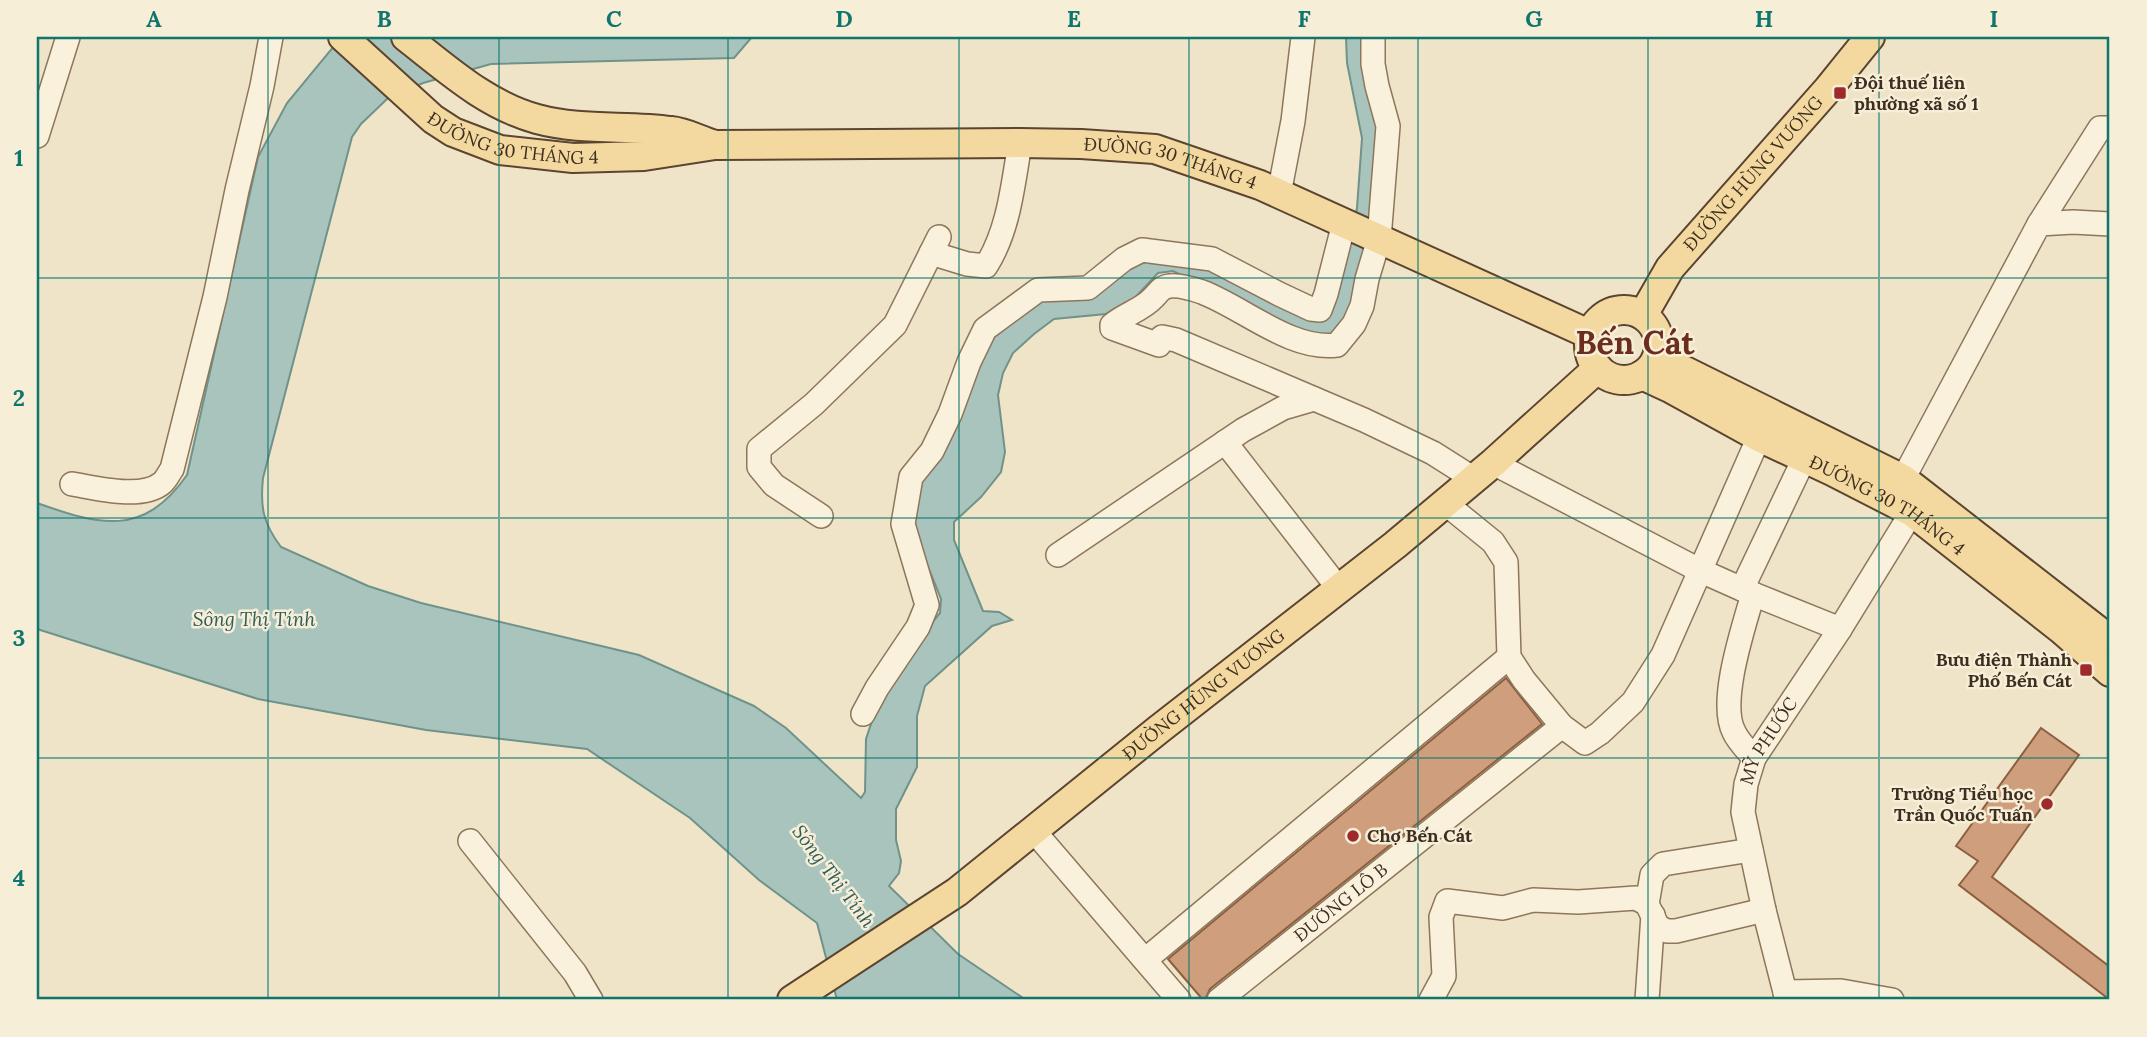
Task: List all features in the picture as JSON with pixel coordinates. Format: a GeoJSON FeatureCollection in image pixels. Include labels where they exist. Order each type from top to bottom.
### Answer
{"type":"FeatureCollection","features":[{"type":"Feature","properties":{"kind":"main road","name":"ĐƯỜNG 30 THÁNG 4"},"geometry":{"type":"LineString","coordinates":[[343,37],[424,111],[453,132],[500,150],[573,158],[644,156],[715,145],[1020,143],[1155,149],[1260,185],[1591,335]]}},
{"type":"Feature","properties":{"kind":"main road","name":"ĐƯỜNG 30 THÁNG 4"},"geometry":{"type":"LineString","coordinates":[[406,37],[466,84],[514,112],[565,125],[674,131],[715,145]]}},
{"type":"Feature","properties":{"kind":"main road","name":"ĐƯỜNG HÙNG VƯƠNG"},"geometry":{"type":"LineString","coordinates":[[1643,315],[1670,268],[1828,89],[1870,37]]}},
{"type":"Feature","properties":{"kind":"main road"},"geometry":{"type":"LineString","coordinates":[[1623,310],[1643,315],[1652,323],[1659,345],[1650,366],[1631,379],[1607,375],[1591,358],[1589,347],[1595,325],[1612,312],[1623,310]]}},
{"type":"Feature","properties":{"kind":"main road","name":"ĐƯỜNG 30 THÁNG 4"},"geometry":{"type":"LineString","coordinates":[[1650,366],[1903,479],[2069,622],[2110,672]]}},
{"type":"Feature","properties":{"kind":"main road","name":"ĐƯỜNG HÙNG VƯƠNG"},"geometry":{"type":"LineString","coordinates":[[795,999],[957,892],[1395,545],[1484,471],[1598,368]]}},
{"type":"Feature","properties":{"kind":"main road","name":"ĐƯỜNG 30 THÁNG 4"},"geometry":{"type":"LineString","coordinates":[[1697,389],[1759,437],[1912,512],[2069,622],[2110,640]]}},
{"type":"Feature","properties":{"kind":"main road"},"geometry":{"type":"LineString","coordinates":[[1903,479],[1912,512]]}},
{"type":"Feature","properties":{"kind":"street"},"geometry":{"type":"LineString","coordinates":[[37,136],[68,37]]}},
{"type":"Feature","properties":{"kind":"street"},"geometry":{"type":"LineString","coordinates":[[72,484],[108,490],[145,491],[162,483],[172,469],[215,297],[271,37]]}},
{"type":"Feature","properties":{"kind":"street"},"geometry":{"type":"LineString","coordinates":[[1279,194],[1293,121],[1303,37]]}},
{"type":"Feature","properties":{"kind":"street"},"geometry":{"type":"LineString","coordinates":[[1373,37],[1375,75],[1388,126],[1378,238],[1362,306],[1354,324],[1337,345],[1304,343],[1224,300],[1194,289],[1171,285],[1159,289],[1153,298],[1112,325],[1112,328],[1159,345],[1162,337],[1176,340],[1433,453],[1484,471],[1699,570],[1840,629]]}},
{"type":"Feature","properties":{"kind":"street"},"geometry":{"type":"LineString","coordinates":[[1903,479],[2039,224],[2100,128],[2110,128]]}},
{"type":"Feature","properties":{"kind":"street"},"geometry":{"type":"LineString","coordinates":[[821,516],[774,485],[758,467],[759,449],[814,404],[895,326],[935,245],[967,264],[986,266],[995,253],[1009,210],[1020,143]]}},
{"type":"Feature","properties":{"kind":"street"},"geometry":{"type":"LineString","coordinates":[[863,713],[918,627],[928,605],[903,524],[911,477],[932,451],[985,329],[1038,290],[1088,288],[1124,259],[1142,250],[1212,259],[1279,294],[1311,309],[1320,310],[1347,224]]}},
{"type":"Feature","properties":{"kind":"street"},"geometry":{"type":"LineString","coordinates":[[2039,224],[2110,224]]}},
{"type":"Feature","properties":{"kind":"street"},"geometry":{"type":"LineString","coordinates":[[1058,555],[1225,442],[1283,408],[1314,399]]}},
{"type":"Feature","properties":{"kind":"street"},"geometry":{"type":"LineString","coordinates":[[1445,503],[1493,542],[1506,562],[1509,657],[1524,680],[1562,726],[1585,743],[1600,733],[1633,702],[1662,654],[1759,437]]}},
{"type":"Feature","properties":{"kind":"street"},"geometry":{"type":"LineString","coordinates":[[1225,442],[1339,589]]}},
{"type":"Feature","properties":{"kind":"street"},"geometry":{"type":"LineString","coordinates":[[1754,758],[1733,731],[1728,705],[1747,591],[1804,459]]}},
{"type":"Feature","properties":{"kind":"street","name":"MỸ PHƯỚC"},"geometry":{"type":"LineString","coordinates":[[1786,996],[1743,812],[1746,784],[1754,758],[1840,629],[1912,512]]}},
{"type":"Feature","properties":{"kind":"street"},"geometry":{"type":"LineString","coordinates":[[1145,960],[1509,657]]}},
{"type":"Feature","properties":{"kind":"street","name":"ĐƯỜNG LÔ B"},"geometry":{"type":"LineString","coordinates":[[1219,1000],[1562,726]]}},
{"type":"Feature","properties":{"kind":"street"},"geometry":{"type":"LineString","coordinates":[[1032,830],[1179,1000]]}},
{"type":"Feature","properties":{"kind":"street"},"geometry":{"type":"LineString","coordinates":[[470,841],[575,973],[592,1000]]}},
{"type":"Feature","properties":{"kind":"street"},"geometry":{"type":"LineString","coordinates":[[1647,1000],[1652,875],[1663,864],[1751,850]]}},
{"type":"Feature","properties":{"kind":"street"},"geometry":{"type":"LineString","coordinates":[[1431,1000],[1444,976],[1441,917],[1447,901],[1503,908],[1533,900],[1578,902],[1636,898],[1650,909],[1658,927],[1676,931],[1764,910]]}},
{"type":"Feature","properties":{"kind":"street"},"geometry":{"type":"LineString","coordinates":[[1786,996],[1841,991],[1892,1000]]}},
{"type":"Feature","properties":{"kind":"water","name":"Sông Thị Tính"},"geometry":{"type":"Polygon","coordinates":[[[354,37],[752,37],[734,58],[491,64],[423,83],[387,99],[361,124],[352,137],[263,478],[264,514],[275,538],[281,547],[368,586],[421,603],[639,655],[754,706],[786,728],[861,798],[865,792],[866,739],[874,715],[910,649],[940,613],[941,599],[912,527],[912,495],[977,355],[1000,328],[1042,293],[1138,257],[1208,264],[1317,318],[1348,250],[1357,208],[1362,138],[1347,63],[1346,37],[1369,37],[1382,115],[1378,206],[1344,329],[1320,339],[1173,271],[1158,273],[1131,302],[1106,314],[1054,319],[1013,353],[1003,373],[998,395],[1005,452],[1001,472],[981,497],[954,522],[954,540],[983,611],[999,612],[1012,620],[992,626],[925,686],[917,716],[917,767],[896,809],[896,840],[901,861],[899,873],[889,886],[958,954],[1026,1000],[837,1000],[817,923],[759,880],[690,818],[587,749],[426,730],[258,699],[37,629],[37,503],[80,517],[119,521],[154,509],[187,475],[258,157],[287,103],[334,46],[354,37]]]}},
{"type":"Feature","properties":{"kind":"building","name":"Chợ Bến Cát"},"geometry":{"type":"Polygon","coordinates":[[[1506,678],[1542,724],[1210,989],[1203,1000],[1168,959],[1506,678]]]}},
{"type":"Feature","properties":{"kind":"building"},"geometry":{"type":"Polygon","coordinates":[[[2041,728],[2079,755],[1992,877],[2110,967],[2110,1000],[1959,885],[1978,861],[1956,846],[2041,728]]]}},
{"type":"Feature","properties":{"kind":"place","name":"Đội thuế liên phường xã số 1"},"geometry":{"type":"Point","coordinates":[1840,93]}},
{"type":"Feature","properties":{"kind":"place","name":"Bưu điện Thành Phố Bến Cát"},"geometry":{"type":"Point","coordinates":[2086,670]}},
{"type":"Feature","properties":{"kind":"place","name":"Trường Tiểu học Trần Quốc Tuấn"},"geometry":{"type":"Point","coordinates":[2047,804]}},
{"type":"Feature","properties":{"kind":"place","name":"Chợ Bến Cát"},"geometry":{"type":"Point","coordinates":[1353,836]}},
{"type":"Feature","properties":{"kind":"district","name":"Bến Cát"},"geometry":{"type":"Point","coordinates":[1635,343]}}]}
